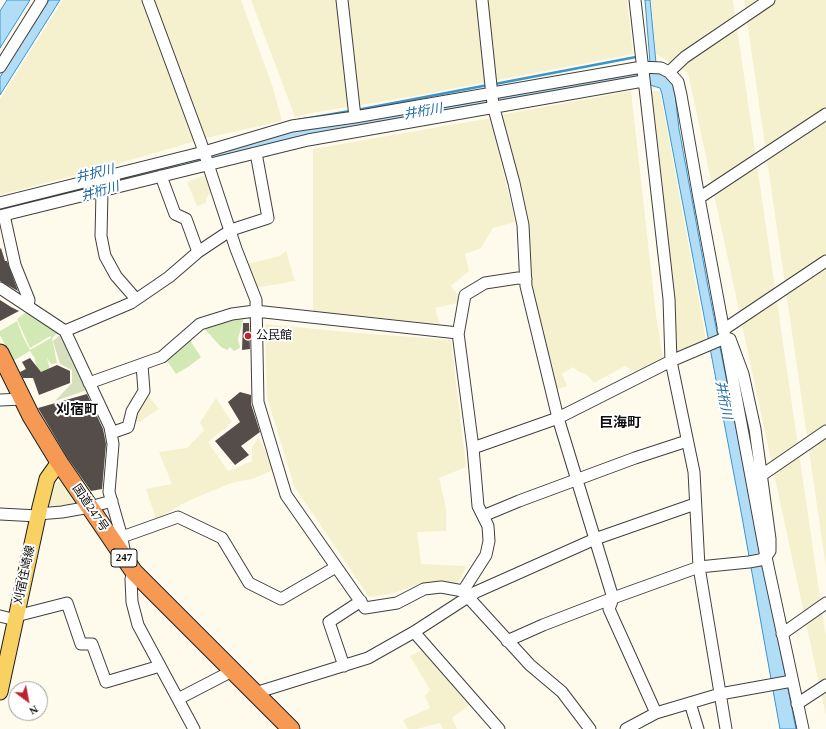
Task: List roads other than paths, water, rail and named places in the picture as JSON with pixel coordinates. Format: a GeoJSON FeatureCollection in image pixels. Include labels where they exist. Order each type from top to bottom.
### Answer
{"type":"FeatureCollection","features":[{"type":"Feature","properties":{"kind":"highway","name":"国道247号"},"geometry":{"type":"LineString","coordinates":[[0,353],[23,399],[58,462],[130,566],[232,671],[291,729]]}},
{"type":"Feature","properties":{"kind":"main road","name":"刈宿住崎線"},"geometry":{"type":"LineString","coordinates":[[0,692],[2,677],[47,479],[58,462]]}},
{"type":"Feature","properties":{"kind":"street"},"geometry":{"type":"LineString","coordinates":[[0,67],[42,0]]}},
{"type":"Feature","properties":{"kind":"street"},"geometry":{"type":"LineString","coordinates":[[148,0],[204,152],[231,230],[236,249],[256,300],[255,311],[258,402],[286,494],[365,608],[378,607],[397,602],[424,589],[441,587],[465,594],[476,592],[595,539],[695,504]]}},
{"type":"Feature","properties":{"kind":"street"},"geometry":{"type":"LineString","coordinates":[[342,0],[355,117]]}},
{"type":"Feature","properties":{"kind":"street"},"geometry":{"type":"LineString","coordinates":[[482,0],[493,106],[514,183],[523,225],[526,286],[558,418],[613,598],[608,609],[656,713]]}},
{"type":"Feature","properties":{"kind":"street"},"geometry":{"type":"LineString","coordinates":[[635,0],[643,81],[669,299],[671,361],[694,472],[698,567],[726,729]]}},
{"type":"Feature","properties":{"kind":"street"},"geometry":{"type":"LineString","coordinates":[[640,46],[644,39],[645,30],[642,0]]}},
{"type":"Feature","properties":{"kind":"street"},"geometry":{"type":"LineString","coordinates":[[669,72],[684,57],[769,0]]}},
{"type":"Feature","properties":{"kind":"street"},"geometry":{"type":"LineString","coordinates":[[0,203],[204,152],[292,126],[355,117],[642,67],[661,68],[669,72],[678,82],[681,95],[763,558],[803,729]]}},
{"type":"Feature","properties":{"kind":"street"},"geometry":{"type":"LineString","coordinates":[[28,306],[29,300],[15,265],[4,218],[161,176],[308,140],[493,106],[643,81]]}},
{"type":"Feature","properties":{"kind":"street"},"geometry":{"type":"LineString","coordinates":[[699,198],[826,114]]}},
{"type":"Feature","properties":{"kind":"street"},"geometry":{"type":"LineString","coordinates":[[65,331],[131,303],[169,277],[198,252],[231,230],[268,218],[256,153]]}},
{"type":"Feature","properties":{"kind":"street"},"geometry":{"type":"LineString","coordinates":[[161,176],[175,214],[186,219],[198,252]]}},
{"type":"Feature","properties":{"kind":"street"},"geometry":{"type":"LineString","coordinates":[[102,192],[101,236],[105,256],[116,276],[136,299]]}},
{"type":"Feature","properties":{"kind":"street"},"geometry":{"type":"LineString","coordinates":[[473,448],[558,418],[671,361],[701,350],[723,336],[826,261]]}},
{"type":"Feature","properties":{"kind":"street"},"geometry":{"type":"LineString","coordinates":[[255,693],[368,658],[414,632],[465,594],[486,555],[489,541],[488,526],[478,506],[473,448],[458,335],[465,295],[484,283],[518,278],[526,279]]}},
{"type":"Feature","properties":{"kind":"street"},"geometry":{"type":"LineString","coordinates":[[0,288],[65,331],[110,427],[113,444],[109,492],[130,566],[132,602],[138,625],[194,729]]}},
{"type":"Feature","properties":{"kind":"street"},"geometry":{"type":"LineString","coordinates":[[89,383],[162,357],[200,324],[232,314],[255,311],[450,332],[458,333],[458,335]]}},
{"type":"Feature","properties":{"kind":"street"},"geometry":{"type":"LineString","coordinates":[[507,641],[543,625],[698,567],[748,562],[763,558],[770,551],[770,539],[755,429],[743,374],[730,339],[723,336]]}},
{"type":"Feature","properties":{"kind":"street"},"geometry":{"type":"LineString","coordinates":[[111,432],[128,428],[132,412],[144,391],[142,365]]}},
{"type":"Feature","properties":{"kind":"street"},"geometry":{"type":"LineString","coordinates":[[0,400],[23,399]]}},
{"type":"Feature","properties":{"kind":"street"},"geometry":{"type":"LineString","coordinates":[[762,475],[826,431]]}},
{"type":"Feature","properties":{"kind":"street"},"geometry":{"type":"LineString","coordinates":[[483,516],[635,458],[687,441]]}},
{"type":"Feature","properties":{"kind":"street"},"geometry":{"type":"LineString","coordinates":[[0,514],[38,515],[90,507],[112,501]]}},
{"type":"Feature","properties":{"kind":"street"},"geometry":{"type":"LineString","coordinates":[[122,537],[178,517],[222,538],[249,583],[281,599],[336,566]]}},
{"type":"Feature","properties":{"kind":"street"},"geometry":{"type":"LineString","coordinates":[[465,594],[530,666],[562,692],[590,729]]}},
{"type":"Feature","properties":{"kind":"street"},"geometry":{"type":"LineString","coordinates":[[344,666],[329,622],[361,602]]}},
{"type":"Feature","properties":{"kind":"street"},"geometry":{"type":"LineString","coordinates":[[0,616],[16,617],[67,603],[81,644],[92,644],[106,682],[160,666]]}},
{"type":"Feature","properties":{"kind":"street"},"geometry":{"type":"LineString","coordinates":[[782,634],[826,603]]}},
{"type":"Feature","properties":{"kind":"street"},"geometry":{"type":"LineString","coordinates":[[414,632],[499,729]]}},
{"type":"Feature","properties":{"kind":"street"},"geometry":{"type":"LineString","coordinates":[[178,699],[232,671]]}},
{"type":"Feature","properties":{"kind":"street"},"geometry":{"type":"LineString","coordinates":[[626,729],[656,713],[720,694],[792,681]]}},
{"type":"Feature","properties":{"kind":"street"},"geometry":{"type":"LineString","coordinates":[[797,704],[826,685]]}},
{"type":"Feature","properties":{"kind":"street"},"geometry":{"type":"LineString","coordinates":[[690,703],[698,729]]}},
{"type":"Feature","properties":{"kind":"water"},"geometry":{"type":"Polygon","coordinates":[[[7,0],[30,0],[0,48],[0,11],[7,0]]]}},
{"type":"Feature","properties":{"kind":"water"},"geometry":{"type":"Polygon","coordinates":[[[49,0],[60,0],[0,95],[0,77],[49,0]]]}},
{"type":"Feature","properties":{"kind":"water"},"geometry":{"type":"Polygon","coordinates":[[[645,0],[650,0],[656,63],[650,62],[645,0]]]}},
{"type":"Feature","properties":{"kind":"water","name":"井桁川"},"geometry":{"type":"Polygon","coordinates":[[[648,70],[669,76],[674,85],[679,129],[708,287],[796,729],[780,729],[742,517],[662,94],[660,88],[650,85],[646,90],[648,70]]]}},
{"type":"Feature","properties":{"kind":"water","name":"井桁川"},"geometry":{"type":"Polygon","coordinates":[[[635,71],[641,74],[639,80],[483,105],[0,214],[0,205],[293,128],[635,71]]]}},
{"type":"Feature","properties":{"kind":"waterway"},"geometry":{"type":"LineString","coordinates":[[495,84],[636,57]]}},
{"type":"Feature","properties":{"kind":"waterway","name":"井桁川"},"geometry":{"type":"LineString","coordinates":[[357,110],[488,85]]}},
{"type":"Feature","properties":{"kind":"waterway"},"geometry":{"type":"LineString","coordinates":[[298,120],[350,111]]}},
{"type":"Feature","properties":{"kind":"place","name":"公民館"},"geometry":{"type":"Point","coordinates":[248,336]}},
{"type":"Feature","properties":{"kind":"district","name":"刈宿町"},"geometry":{"type":"Point","coordinates":[77,410]}},
{"type":"Feature","properties":{"kind":"district","name":"巨海町"},"geometry":{"type":"Point","coordinates":[620,423]}},
{"type":"Feature","properties":{"kind":"water label","name":"井択川"},"geometry":{"type":"Point","coordinates":[95,174]}}]}
